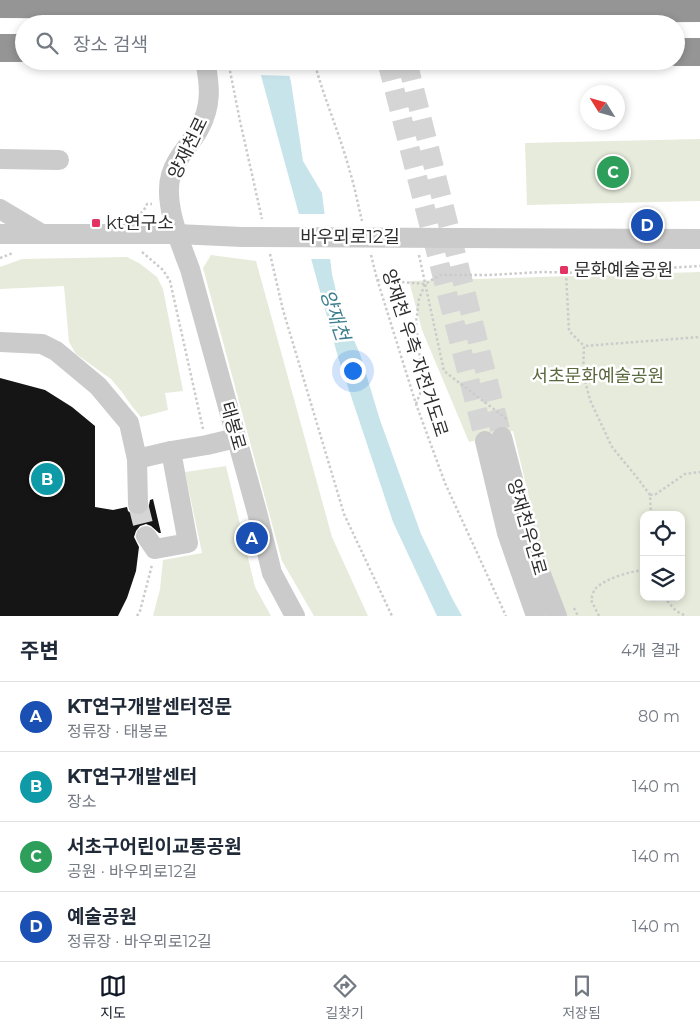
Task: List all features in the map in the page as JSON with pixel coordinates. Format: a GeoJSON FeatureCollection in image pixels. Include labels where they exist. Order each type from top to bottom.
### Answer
{"type":"FeatureCollection","features":[{"type":"Feature","properties":{"kind":"highway"},"geometry":{"type":"LineString","coordinates":[[0,4],[182,2],[388,10],[700,8]]}},
{"type":"Feature","properties":{"kind":"highway"},"geometry":{"type":"LineString","coordinates":[[0,48],[15,48]]}},
{"type":"Feature","properties":{"kind":"highway"},"geometry":{"type":"LineString","coordinates":[[685,52],[700,52]]}},
{"type":"Feature","properties":{"kind":"street"},"geometry":{"type":"LineString","coordinates":[[182,2],[191,15]]}},
{"type":"Feature","properties":{"kind":"street","name":"양재천로"},"geometry":{"type":"LineString","coordinates":[[177,234],[169,190],[171,175],[182,154],[199,129],[207,107],[209,81],[207,70]]}},
{"type":"Feature","properties":{"kind":"street"},"geometry":{"type":"LineString","coordinates":[[0,159],[59,160]]}},
{"type":"Feature","properties":{"kind":"street"},"geometry":{"type":"LineString","coordinates":[[0,209],[42,234]]}},
{"type":"Feature","properties":{"kind":"street","name":"바우뫼로12길"},"geometry":{"type":"LineString","coordinates":[[0,234],[700,239]]}},
{"type":"Feature","properties":{"kind":"street"},"geometry":{"type":"LineString","coordinates":[[7,251],[42,234]]}},
{"type":"Feature","properties":{"kind":"street","name":"태봉로"},"geometry":{"type":"LineString","coordinates":[[177,234],[190,268],[272,573],[295,616]]}},
{"type":"Feature","properties":{"kind":"street"},"geometry":{"type":"LineString","coordinates":[[0,342],[42,344],[56,351],[98,386],[129,423],[137,459],[138,504]]}},
{"type":"Feature","properties":{"kind":"street"},"geometry":{"type":"LineString","coordinates":[[137,459],[236,438]]}},
{"type":"Feature","properties":{"kind":"street","name":"양재천우안로"},"geometry":{"type":"LineString","coordinates":[[536,616],[507,533],[493,439],[530,548],[557,616]]}},
{"type":"Feature","properties":{"kind":"street"},"geometry":{"type":"LineString","coordinates":[[151,542],[188,543],[171,451]]}},
{"type":"Feature","properties":{"kind":"path"},"geometry":{"type":"LineString","coordinates":[[230,70],[264,225]]}},
{"type":"Feature","properties":{"kind":"path"},"geometry":{"type":"LineString","coordinates":[[317,70],[350,171],[363,225]]}},
{"type":"Feature","properties":{"kind":"path"},"geometry":{"type":"LineString","coordinates":[[0,258],[7,251]]}},
{"type":"Feature","properties":{"kind":"path"},"geometry":{"type":"LineString","coordinates":[[141,251],[162,270],[170,281],[206,445]]}},
{"type":"Feature","properties":{"kind":"path","name":"양재천 우측 자전거도로"},"geometry":{"type":"LineString","coordinates":[[370,252],[376,280],[444,483],[506,616]]}},
{"type":"Feature","properties":{"kind":"path"},"geometry":{"type":"LineString","coordinates":[[270,254],[283,310],[344,514],[392,616]]}},
{"type":"Feature","properties":{"kind":"path"},"geometry":{"type":"LineString","coordinates":[[376,280],[425,284],[440,275],[566,273],[700,266]]}},
{"type":"Feature","properties":{"kind":"path"},"geometry":{"type":"LineString","coordinates":[[566,273],[569,331],[584,346],[583,373],[590,400],[612,447],[650,495],[651,511]]}},
{"type":"Feature","properties":{"kind":"path"},"geometry":{"type":"LineString","coordinates":[[416,404],[423,386],[416,323],[419,299],[425,284]]}},
{"type":"Feature","properties":{"kind":"path"},"geometry":{"type":"LineString","coordinates":[[584,346],[700,337]]}},
{"type":"Feature","properties":{"kind":"path"},"geometry":{"type":"LineString","coordinates":[[650,495],[656,494],[684,474],[700,472]]}},
{"type":"Feature","properties":{"kind":"path"},"geometry":{"type":"LineString","coordinates":[[137,616],[148,582],[151,542]]}},
{"type":"Feature","properties":{"kind":"path"},"geometry":{"type":"LineString","coordinates":[[599,616],[591,600],[595,589],[606,581],[640,570]]}},
{"type":"Feature","properties":{"kind":"path"},"geometry":{"type":"LineString","coordinates":[[667,601],[676,611],[686,616]]}},
{"type":"Feature","properties":{"kind":"green space"},"geometry":{"type":"Polygon","coordinates":[[[700,139],[700,201],[527,205],[525,143],[700,139]]]}},
{"type":"Feature","properties":{"kind":"green space"},"geometry":{"type":"Polygon","coordinates":[[[211,255],[256,261],[332,537],[368,616],[314,616],[282,561],[203,268],[211,255]]]}},
{"type":"Feature","properties":{"kind":"green space"},"geometry":{"type":"Polygon","coordinates":[[[127,257],[139,263],[157,277],[163,289],[183,391],[165,393],[168,410],[141,417],[111,379],[76,354],[69,342],[64,286],[0,289],[0,267],[22,259],[127,257]]]}},
{"type":"Feature","properties":{"kind":"green space","name":"서초문화예술공원"},"geometry":{"type":"Polygon","coordinates":[[[700,272],[700,616],[565,616],[546,567],[513,431],[469,442],[422,330],[409,281],[700,272]]]}},
{"type":"Feature","properties":{"kind":"green space"},"geometry":{"type":"Polygon","coordinates":[[[226,466],[255,587],[271,616],[153,616],[160,589],[163,560],[202,553],[185,472],[226,466]]]}},
{"type":"Feature","properties":{"kind":"water","name":"양재천"},"geometry":{"type":"Polygon","coordinates":[[[259,70],[288,70],[303,161],[322,193],[332,274],[340,308],[360,354],[380,420],[421,534],[462,616],[437,616],[393,522],[338,357],[259,70]]]}},
{"type":"Feature","properties":{"kind":"pier"},"geometry":{"type":"Polygon","coordinates":[[[257,70],[290,70],[292,76],[258,75],[257,70]]]}},
{"type":"Feature","properties":{"kind":"pier"},"geometry":{"type":"Polygon","coordinates":[[[296,214],[327,214],[333,259],[308,259],[296,214]]]}},
{"type":"Feature","properties":{"kind":"building"},"geometry":{"type":"Polygon","coordinates":[[[0,378],[45,390],[72,407],[95,426],[95,507],[113,510],[127,507],[128,511],[132,514],[139,516],[148,510],[150,500],[153,499],[161,533],[146,524],[140,526],[136,531],[134,537],[139,547],[136,571],[127,598],[118,616],[0,616],[0,378]]]}},
{"type":"Feature","properties":{"kind":"tunnel"},"geometry":{"type":"LineString","coordinates":[[389,70],[485,441]]}},
{"type":"Feature","properties":{"kind":"tunnel"},"geometry":{"type":"LineString","coordinates":[[409,70],[502,437]]}},
{"type":"Feature","properties":{"kind":"tunnel"},"geometry":{"type":"LineString","coordinates":[[138,504],[146,536]]}},
{"type":"Feature","properties":{"kind":"place","name":"서초구어린이교통공원"},"geometry":{"type":"Point","coordinates":[613,172]}},
{"type":"Feature","properties":{"kind":"place","name":"kt연구소"},"geometry":{"type":"Point","coordinates":[96,223]}},
{"type":"Feature","properties":{"kind":"place","name":"예술공원"},"geometry":{"type":"Point","coordinates":[647,225]}},
{"type":"Feature","properties":{"kind":"place","name":"문화예술공원"},"geometry":{"type":"Point","coordinates":[564,270]}},
{"type":"Feature","properties":{"kind":"place","name":"KT연구개발센터"},"geometry":{"type":"Point","coordinates":[47,479]}},
{"type":"Feature","properties":{"kind":"place","name":"KT연구개발센터정문"},"geometry":{"type":"Point","coordinates":[252,538]}}]}
